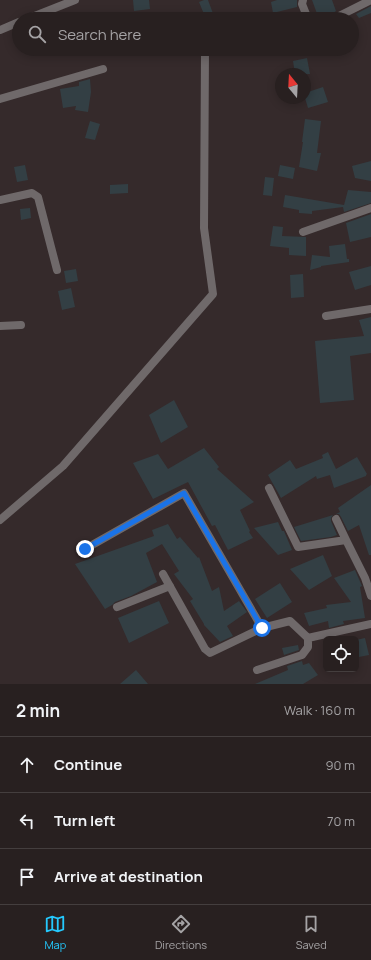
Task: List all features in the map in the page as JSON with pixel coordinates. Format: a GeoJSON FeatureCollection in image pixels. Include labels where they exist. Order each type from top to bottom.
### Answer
{"type":"FeatureCollection","features":[{"type":"Feature","properties":{"kind":"street"},"geometry":{"type":"LineString","coordinates":[[45,12],[75,0]]}},
{"type":"Feature","properties":{"kind":"street"},"geometry":{"type":"LineString","coordinates":[[303,0],[302,4],[305,12]]}},
{"type":"Feature","properties":{"kind":"street"},"geometry":{"type":"LineString","coordinates":[[347,12],[371,0]]}},
{"type":"Feature","properties":{"kind":"street"},"geometry":{"type":"LineString","coordinates":[[0,30],[12,25]]}},
{"type":"Feature","properties":{"kind":"street"},"geometry":{"type":"LineString","coordinates":[[0,520],[63,466],[214,294],[204,228],[205,56]]}},
{"type":"Feature","properties":{"kind":"street"},"geometry":{"type":"LineString","coordinates":[[0,99],[103,69]]}},
{"type":"Feature","properties":{"kind":"street"},"geometry":{"type":"LineString","coordinates":[[0,200],[32,193],[38,197],[57,270]]}},
{"type":"Feature","properties":{"kind":"street"},"geometry":{"type":"LineString","coordinates":[[303,232],[371,208]]}},
{"type":"Feature","properties":{"kind":"street"},"geometry":{"type":"LineString","coordinates":[[326,316],[371,309]]}},
{"type":"Feature","properties":{"kind":"street"},"geometry":{"type":"LineString","coordinates":[[0,326],[21,325]]}},
{"type":"Feature","properties":{"kind":"street"},"geometry":{"type":"LineString","coordinates":[[269,488],[298,547],[346,540]]}},
{"type":"Feature","properties":{"kind":"street"},"geometry":{"type":"LineString","coordinates":[[85,549],[184,493],[262,628]]}},
{"type":"Feature","properties":{"kind":"street"},"geometry":{"type":"LineString","coordinates":[[336,519],[346,540],[368,577],[371,596]]}},
{"type":"Feature","properties":{"kind":"street"},"geometry":{"type":"LineString","coordinates":[[163,574],[205,649],[210,653],[262,628],[290,621],[308,638],[308,648],[302,655],[257,670]]}},
{"type":"Feature","properties":{"kind":"street"},"geometry":{"type":"LineString","coordinates":[[117,607],[170,586]]}},
{"type":"Feature","properties":{"kind":"street"},"geometry":{"type":"LineString","coordinates":[[308,638],[371,624]]}},
{"type":"Feature","properties":{"kind":"building"},"geometry":{"type":"Polygon","coordinates":[[[133,0],[149,0],[150,9],[134,11],[133,0]]]}},
{"type":"Feature","properties":{"kind":"building"},"geometry":{"type":"Polygon","coordinates":[[[208,0],[212,12],[203,12],[199,2],[208,0]]]}},
{"type":"Feature","properties":{"kind":"building"},"geometry":{"type":"Polygon","coordinates":[[[277,0],[297,0],[297,7],[273,12],[271,2],[277,0]]]}},
{"type":"Feature","properties":{"kind":"building"},"geometry":{"type":"Polygon","coordinates":[[[312,0],[332,0],[336,11],[316,12],[312,0]]]}},
{"type":"Feature","properties":{"kind":"building"},"geometry":{"type":"Polygon","coordinates":[[[371,6],[371,13],[359,18],[359,12],[371,6]]]}},
{"type":"Feature","properties":{"kind":"building"},"geometry":{"type":"Polygon","coordinates":[[[307,58],[309,68],[294,68],[293,61],[307,58]]]}},
{"type":"Feature","properties":{"kind":"building"},"geometry":{"type":"Polygon","coordinates":[[[90,79],[91,92],[88,112],[75,110],[76,106],[63,108],[60,89],[79,86],[79,82],[90,79]]]}},
{"type":"Feature","properties":{"kind":"building"},"geometry":{"type":"Polygon","coordinates":[[[323,87],[328,102],[308,108],[307,104],[311,104],[311,91],[323,87]]]}},
{"type":"Feature","properties":{"kind":"building"},"geometry":{"type":"Polygon","coordinates":[[[305,119],[321,121],[317,153],[321,153],[317,171],[299,167],[305,119]]]}},
{"type":"Feature","properties":{"kind":"building"},"geometry":{"type":"Polygon","coordinates":[[[90,121],[100,124],[95,140],[85,138],[90,121]]]}},
{"type":"Feature","properties":{"kind":"building"},"geometry":{"type":"Polygon","coordinates":[[[371,161],[371,181],[355,178],[352,166],[371,161]]]}},
{"type":"Feature","properties":{"kind":"building"},"geometry":{"type":"Polygon","coordinates":[[[25,165],[28,180],[17,182],[14,167],[25,165]]]}},
{"type":"Feature","properties":{"kind":"building"},"geometry":{"type":"Polygon","coordinates":[[[280,165],[295,168],[293,179],[278,176],[280,165]]]}},
{"type":"Feature","properties":{"kind":"building"},"geometry":{"type":"Polygon","coordinates":[[[265,177],[274,178],[272,196],[263,195],[265,177]]]}},
{"type":"Feature","properties":{"kind":"building"},"geometry":{"type":"Polygon","coordinates":[[[128,184],[128,193],[110,194],[110,185],[128,184]]]}},
{"type":"Feature","properties":{"kind":"building"},"geometry":{"type":"Polygon","coordinates":[[[348,190],[371,192],[371,203],[344,212],[343,207],[312,211],[312,214],[299,213],[299,210],[283,207],[285,195],[344,205],[348,190]]]}},
{"type":"Feature","properties":{"kind":"building"},"geometry":{"type":"Polygon","coordinates":[[[30,208],[31,218],[21,220],[20,209],[30,208]]]}},
{"type":"Feature","properties":{"kind":"building"},"geometry":{"type":"Polygon","coordinates":[[[371,214],[371,237],[350,242],[346,223],[371,214]]]}},
{"type":"Feature","properties":{"kind":"building"},"geometry":{"type":"Polygon","coordinates":[[[273,226],[283,227],[282,236],[306,237],[306,256],[289,255],[289,248],[270,246],[273,226]]]}},
{"type":"Feature","properties":{"kind":"building"},"geometry":{"type":"Polygon","coordinates":[[[345,244],[347,259],[349,259],[349,262],[321,266],[310,270],[312,255],[330,257],[329,246],[345,244]]]}},
{"type":"Feature","properties":{"kind":"building"},"geometry":{"type":"Polygon","coordinates":[[[371,266],[371,285],[355,290],[349,272],[371,266]]]}},
{"type":"Feature","properties":{"kind":"building"},"geometry":{"type":"Polygon","coordinates":[[[76,269],[78,281],[66,283],[64,271],[76,269]]]}},
{"type":"Feature","properties":{"kind":"building"},"geometry":{"type":"Polygon","coordinates":[[[303,274],[304,297],[291,298],[290,275],[303,274]]]}},
{"type":"Feature","properties":{"kind":"building"},"geometry":{"type":"Polygon","coordinates":[[[71,288],[75,307],[62,310],[58,291],[71,288]]]}},
{"type":"Feature","properties":{"kind":"building"},"geometry":{"type":"Polygon","coordinates":[[[371,317],[371,353],[350,356],[354,400],[320,403],[315,341],[364,336],[359,320],[371,317]]]}},
{"type":"Feature","properties":{"kind":"building"},"geometry":{"type":"Polygon","coordinates":[[[174,400],[188,427],[161,443],[149,415],[174,400]]]}},
{"type":"Feature","properties":{"kind":"building"},"geometry":{"type":"Polygon","coordinates":[[[204,448],[219,467],[217,469],[254,502],[240,510],[253,538],[228,550],[215,525],[212,526],[188,482],[153,499],[133,463],[158,454],[168,469],[204,448]]]}},
{"type":"Feature","properties":{"kind":"building"},"geometry":{"type":"Polygon","coordinates":[[[328,452],[336,469],[357,457],[367,474],[366,476],[334,488],[330,475],[317,479],[316,476],[281,498],[268,475],[290,460],[296,469],[323,458],[322,455],[328,452]]]}},
{"type":"Feature","properties":{"kind":"building"},"geometry":{"type":"Polygon","coordinates":[[[371,485],[371,555],[369,555],[359,525],[348,531],[339,514],[336,514],[340,512],[338,508],[371,485]]]}},
{"type":"Feature","properties":{"kind":"building"},"geometry":{"type":"Polygon","coordinates":[[[333,515],[331,521],[337,535],[301,541],[294,527],[333,515]]]}},
{"type":"Feature","properties":{"kind":"building"},"geometry":{"type":"Polygon","coordinates":[[[278,522],[282,531],[284,531],[292,550],[278,555],[254,528],[278,522]]]}},
{"type":"Feature","properties":{"kind":"building"},"geometry":{"type":"Polygon","coordinates":[[[168,524],[177,539],[180,537],[198,558],[199,557],[212,591],[219,587],[224,611],[239,601],[247,612],[227,626],[233,636],[220,642],[204,625],[190,601],[193,599],[174,574],[179,571],[162,544],[146,553],[157,582],[131,596],[115,602],[105,609],[75,564],[154,536],[152,530],[168,524]]]}},
{"type":"Feature","properties":{"kind":"building"},"geometry":{"type":"Polygon","coordinates":[[[323,555],[332,576],[309,590],[290,569],[323,555]]]}},
{"type":"Feature","properties":{"kind":"building"},"geometry":{"type":"Polygon","coordinates":[[[355,570],[362,586],[360,587],[365,618],[343,621],[344,624],[329,628],[328,621],[309,626],[304,613],[327,608],[326,605],[351,602],[334,578],[355,570]]]}},
{"type":"Feature","properties":{"kind":"building"},"geometry":{"type":"Polygon","coordinates":[[[280,583],[292,602],[267,618],[255,599],[280,583]]]}},
{"type":"Feature","properties":{"kind":"building"},"geometry":{"type":"Polygon","coordinates":[[[159,601],[169,623],[129,643],[118,618],[159,601]]]}},
{"type":"Feature","properties":{"kind":"building"},"geometry":{"type":"Polygon","coordinates":[[[365,638],[369,655],[359,657],[359,639],[365,638]]]}},
{"type":"Feature","properties":{"kind":"building"},"geometry":{"type":"Polygon","coordinates":[[[298,645],[299,650],[284,655],[282,648],[298,645]]]}},
{"type":"Feature","properties":{"kind":"building"},"geometry":{"type":"Polygon","coordinates":[[[302,661],[303,665],[309,663],[318,675],[303,684],[255,684],[288,670],[287,666],[302,661]]]}},
{"type":"Feature","properties":{"kind":"building"},"geometry":{"type":"Polygon","coordinates":[[[136,670],[148,684],[120,684],[136,670]]]}},
{"type":"Feature","properties":{"kind":"route"},"geometry":{"type":"LineString","coordinates":[[85,549],[184,493],[262,628]]}}]}
